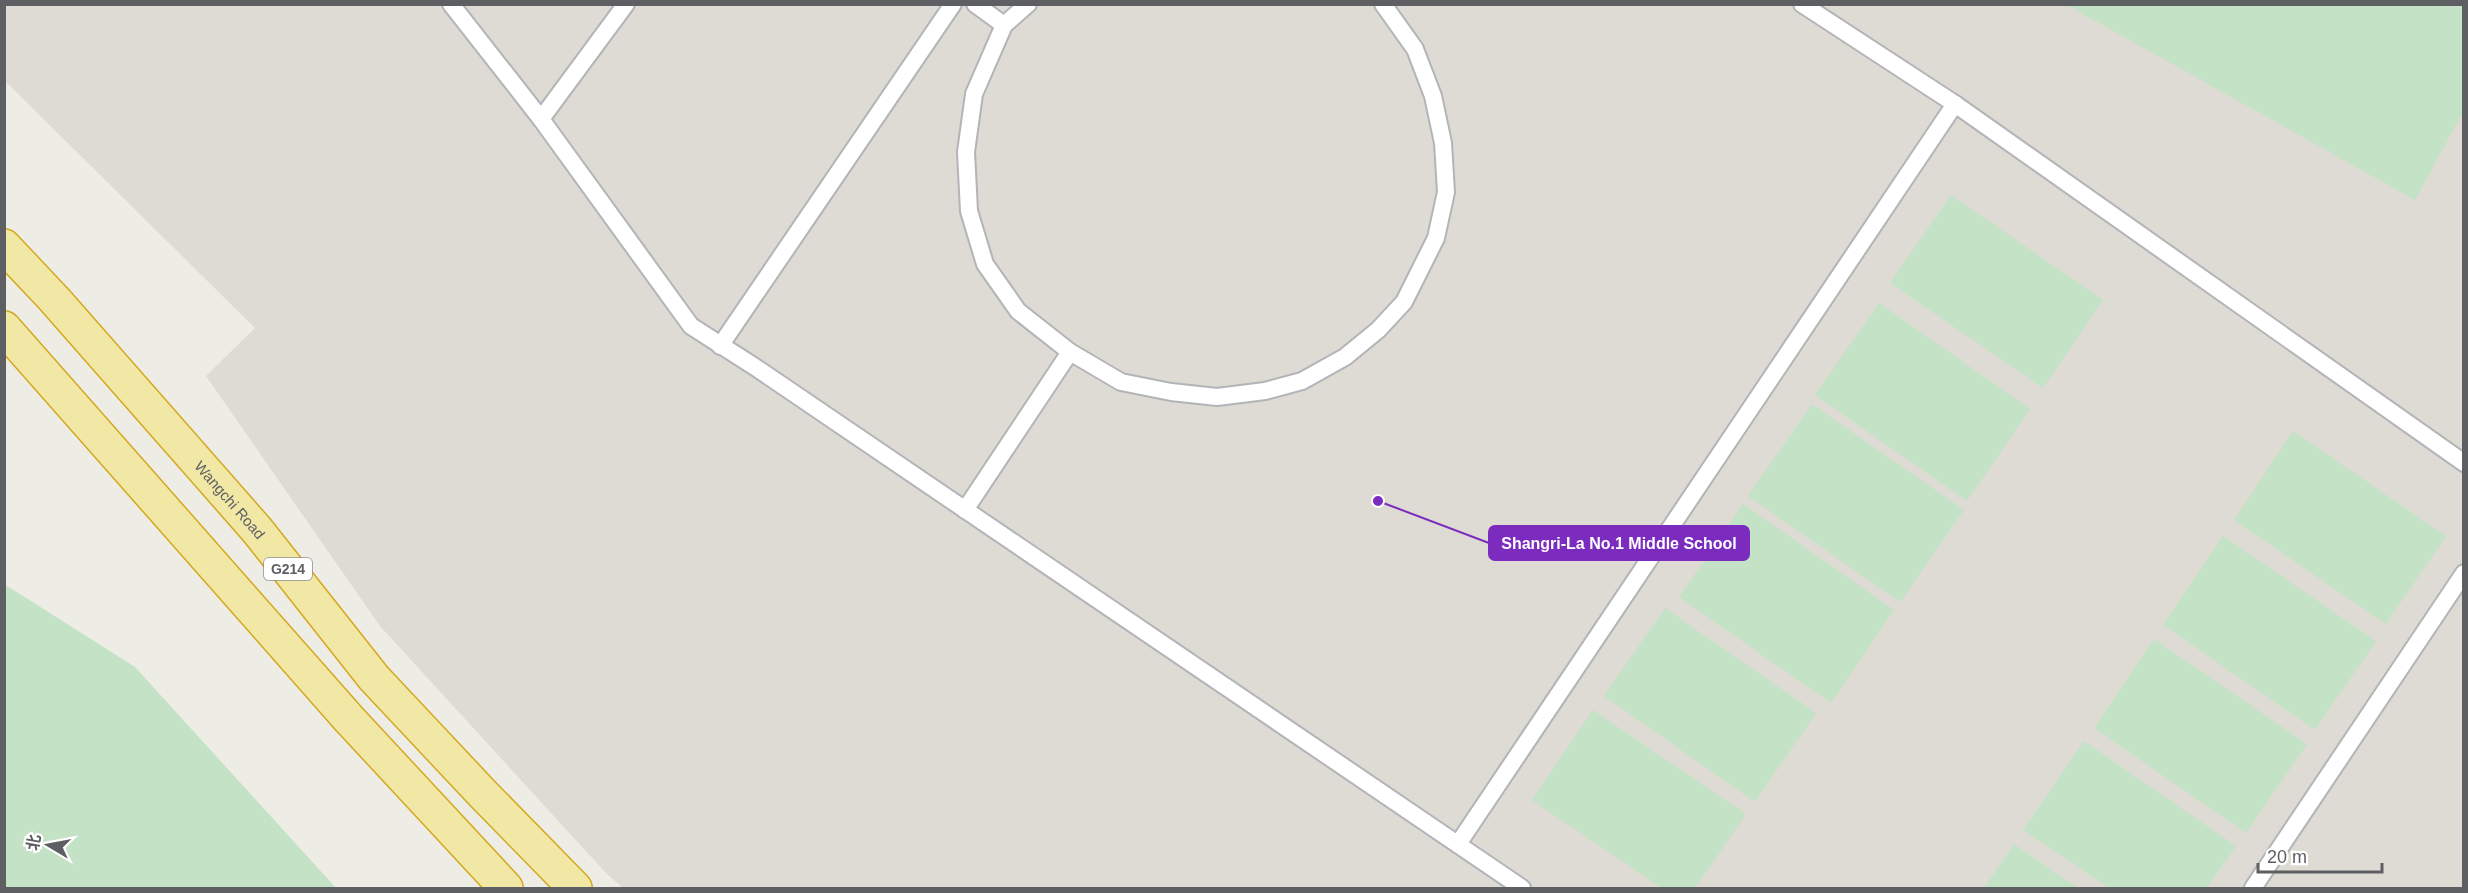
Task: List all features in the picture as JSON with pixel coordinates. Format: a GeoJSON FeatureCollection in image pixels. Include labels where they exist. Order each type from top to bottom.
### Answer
{"type":"FeatureCollection","features":[{"type":"Feature","properties":{"kind":"highway","name":"Wangchi Road"},"geometry":{"type":"LineString","coordinates":[[4,246],[54,299],[257,530],[374,678],[575,888]]}},
{"type":"Feature","properties":{"kind":"highway"},"geometry":{"type":"LineString","coordinates":[[4,328],[349,720],[506,888]]}},
{"type":"Feature","properties":{"kind":"lane"},"geometry":{"type":"LineString","coordinates":[[451,4],[541,119],[691,326],[755,367],[1522,888]]}},
{"type":"Feature","properties":{"kind":"lane"},"geometry":{"type":"LineString","coordinates":[[541,119],[626,4]]}},
{"type":"Feature","properties":{"kind":"lane"},"geometry":{"type":"LineString","coordinates":[[720,346],[953,4]]}},
{"type":"Feature","properties":{"kind":"lane"},"geometry":{"type":"LineString","coordinates":[[975,4],[1004,25]]}},
{"type":"Feature","properties":{"kind":"lane"},"geometry":{"type":"LineString","coordinates":[[1028,4],[1004,25],[974,94],[966,152],[969,211],[985,264],[1018,311],[1070,352],[1121,382],[1170,392],[1217,397],[1265,391],[1302,381],[1345,357],[1378,330],[1404,302],[1436,238],[1446,192],[1443,143],[1433,96],[1415,49],[1383,4]]}},
{"type":"Feature","properties":{"kind":"lane"},"geometry":{"type":"LineString","coordinates":[[1802,4],[1955,104],[2463,463]]}},
{"type":"Feature","properties":{"kind":"lane"},"geometry":{"type":"LineString","coordinates":[[1458,844],[1955,104]]}},
{"type":"Feature","properties":{"kind":"lane"},"geometry":{"type":"LineString","coordinates":[[965,510],[1070,352]]}},
{"type":"Feature","properties":{"kind":"lane"},"geometry":{"type":"LineString","coordinates":[[2253,888],[2463,573]]}},
{"type":"Feature","properties":{"kind":"shaded area"},"geometry":{"type":"Polygon","coordinates":[[[4,5],[2463,5],[2463,888],[623,888],[606,873],[380,626],[206,376],[255,328],[5,81],[4,5]]]}},
{"type":"Feature","properties":{"kind":"green space"},"geometry":{"type":"Polygon","coordinates":[[[2067,5],[2463,5],[2463,112],[2415,200],[2067,5]]]}},
{"type":"Feature","properties":{"kind":"green space"},"geometry":{"type":"Polygon","coordinates":[[[1951,195],[2103,300],[2043,388],[1890,283],[1951,195]]]}},
{"type":"Feature","properties":{"kind":"green space"},"geometry":{"type":"Polygon","coordinates":[[[1879,303],[2030,409],[1967,501],[1815,395],[1879,303]]]}},
{"type":"Feature","properties":{"kind":"green space"},"geometry":{"type":"Polygon","coordinates":[[[1812,404],[1964,510],[1900,602],[1748,496],[1812,404]]]}},
{"type":"Feature","properties":{"kind":"green space"},"geometry":{"type":"Polygon","coordinates":[[[2293,431],[2446,536],[2386,624],[2234,520],[2293,431]]]}},
{"type":"Feature","properties":{"kind":"green space"},"geometry":{"type":"Polygon","coordinates":[[[1743,504],[1894,610],[1831,703],[1679,597],[1743,504]]]}},
{"type":"Feature","properties":{"kind":"green space"},"geometry":{"type":"Polygon","coordinates":[[[2223,536],[2376,641],[2315,730],[2163,625],[2223,536]]]}},
{"type":"Feature","properties":{"kind":"green space"},"geometry":{"type":"Polygon","coordinates":[[[4,584],[135,667],[336,888],[5,888],[4,584]]]}},
{"type":"Feature","properties":{"kind":"green space"},"geometry":{"type":"Polygon","coordinates":[[[1665,608],[1816,713],[1755,802],[1604,696],[1665,608]]]}},
{"type":"Feature","properties":{"kind":"green space"},"geometry":{"type":"Polygon","coordinates":[[[2154,639],[2307,744],[2246,833],[2094,728],[2154,639]]]}},
{"type":"Feature","properties":{"kind":"green space"},"geometry":{"type":"Polygon","coordinates":[[[1593,710],[1746,814],[1695,888],[1662,888],[1532,800],[1593,710]]]}},
{"type":"Feature","properties":{"kind":"green space"},"geometry":{"type":"Polygon","coordinates":[[[2084,741],[2236,846],[2207,888],[2109,888],[2023,830],[2084,741]]]}},
{"type":"Feature","properties":{"kind":"green space"},"geometry":{"type":"Polygon","coordinates":[[[2014,844],[2078,888],[1984,888],[2014,844]]]}},
{"type":"Feature","properties":{"kind":"place","name":"Shangri-La No.1 Middle School"},"geometry":{"type":"Point","coordinates":[1378,501]}}]}
